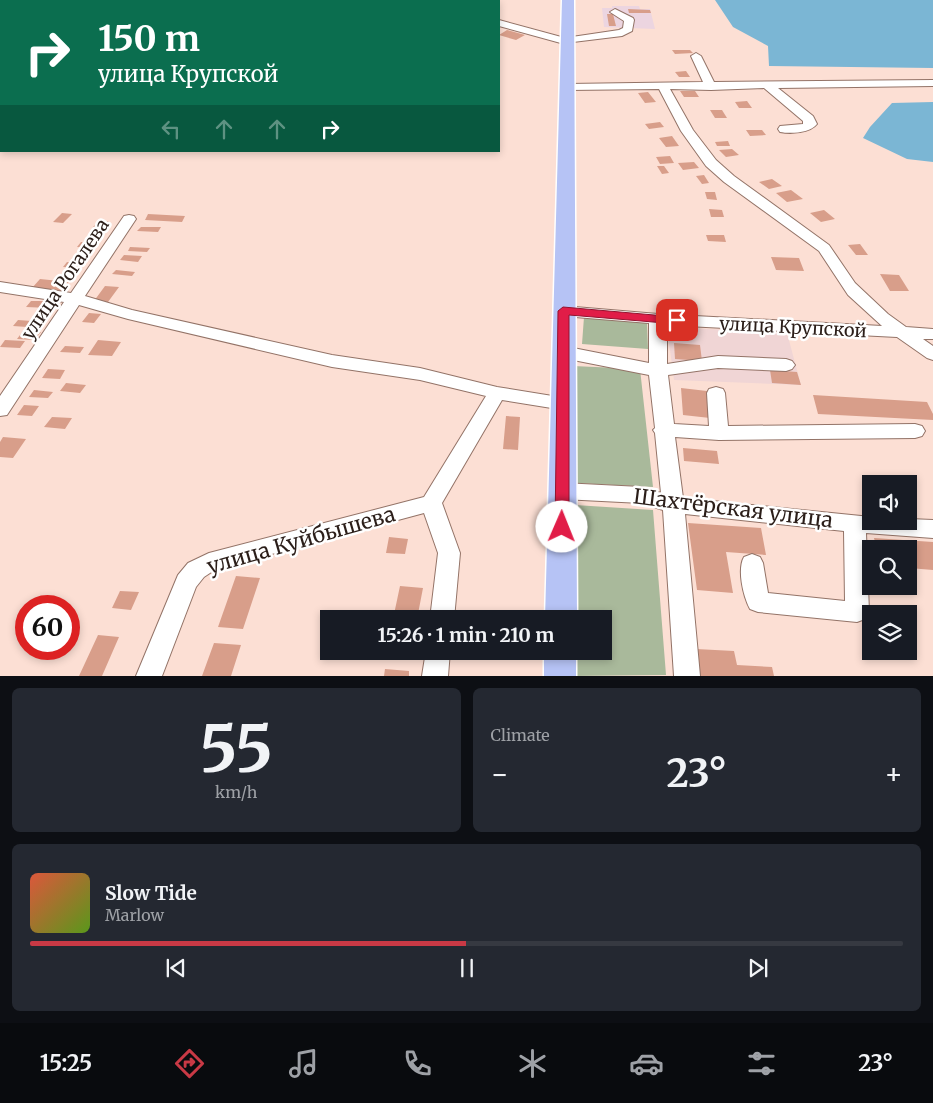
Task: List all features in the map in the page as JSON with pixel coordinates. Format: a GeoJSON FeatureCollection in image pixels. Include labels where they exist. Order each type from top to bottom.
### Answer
{"type":"FeatureCollection","features":[{"type":"Feature","properties":{"kind":"main road"},"geometry":{"type":"LineString","coordinates":[[561,610],[568,0]]}},
{"type":"Feature","properties":{"kind":"main road"},"geometry":{"type":"LineString","coordinates":[[560,660],[560,676]]}},
{"type":"Feature","properties":{"kind":"street"},"geometry":{"type":"LineString","coordinates":[[500,23],[569,40],[622,33],[628,29],[629,20],[615,12]]}},
{"type":"Feature","properties":{"kind":"street"},"geometry":{"type":"LineString","coordinates":[[696,56],[711,86]]}},
{"type":"Feature","properties":{"kind":"street"},"geometry":{"type":"LineString","coordinates":[[568,87],[933,83]]}},
{"type":"Feature","properties":{"kind":"street"},"geometry":{"type":"LineString","coordinates":[[768,86],[809,119],[811,124],[806,127],[784,129]]}},
{"type":"Feature","properties":{"kind":"street"},"geometry":{"type":"LineString","coordinates":[[663,87],[687,130],[711,163],[729,179],[824,248],[854,292],[874,312],[933,354]]}},
{"type":"Feature","properties":{"kind":"street","name":"улица Рогалева"},"geometry":{"type":"LineString","coordinates":[[0,410],[129,219]]}},
{"type":"Feature","properties":{"kind":"street"},"geometry":{"type":"LineString","coordinates":[[0,287],[76,300],[128,314],[323,358],[420,374],[497,393],[564,404]]}},
{"type":"Feature","properties":{"kind":"street","name":"улица Крупской"},"geometry":{"type":"LineString","coordinates":[[563,311],[658,320],[933,334]]}},
{"type":"Feature","properties":{"kind":"street"},"geometry":{"type":"LineString","coordinates":[[658,320],[658,371],[663,430],[673,505],[687,676]]}},
{"type":"Feature","properties":{"kind":"street"},"geometry":{"type":"LineString","coordinates":[[563,352],[658,371],[718,362],[786,365]]}},
{"type":"Feature","properties":{"kind":"street"},"geometry":{"type":"LineString","coordinates":[[443,610],[449,553],[431,503],[497,393]]}},
{"type":"Feature","properties":{"kind":"street"},"geometry":{"type":"LineString","coordinates":[[716,393],[719,434]]}},
{"type":"Feature","properties":{"kind":"street"},"geometry":{"type":"LineString","coordinates":[[663,430],[719,434],[915,432]]}},
{"type":"Feature","properties":{"kind":"street","name":"Шахтёрская улица"},"geometry":{"type":"LineString","coordinates":[[562,491],[641,496],[673,505],[854,524],[933,529]]}},
{"type":"Feature","properties":{"kind":"street","name":"улица Куйбышева"},"geometry":{"type":"LineString","coordinates":[[149,676],[186,582],[196,570],[209,562],[431,503]]}},
{"type":"Feature","properties":{"kind":"street"},"geometry":{"type":"LineString","coordinates":[[752,563],[758,602],[857,612],[854,524]]}},
{"type":"Feature","properties":{"kind":"street"},"geometry":{"type":"LineString","coordinates":[[435,676],[437,660]]}},
{"type":"Feature","properties":{"kind":"shaded area"},"geometry":{"type":"Polygon","coordinates":[[[612,6],[639,6],[640,9],[650,9],[655,29],[604,27],[602,8],[612,8],[612,6]]]}},
{"type":"Feature","properties":{"kind":"shaded area"},"geometry":{"type":"Polygon","coordinates":[[[667,327],[787,333],[801,385],[674,380],[667,327]]]}},
{"type":"Feature","properties":{"kind":"green space"},"geometry":{"type":"Polygon","coordinates":[[[584,317],[647,322],[648,349],[582,344],[584,317]]]}},
{"type":"Feature","properties":{"kind":"green space"},"geometry":{"type":"Polygon","coordinates":[[[573,366],[640,369],[653,487],[576,483],[573,366]]]}},
{"type":"Feature","properties":{"kind":"green space"},"geometry":{"type":"Polygon","coordinates":[[[575,505],[653,510],[666,675],[573,676],[573,660],[612,660],[612,610],[574,610],[575,505]]]}},
{"type":"Feature","properties":{"kind":"water"},"geometry":{"type":"Polygon","coordinates":[[[715,0],[933,0],[933,68],[769,66],[768,46],[733,27],[715,0]]]}},
{"type":"Feature","properties":{"kind":"water"},"geometry":{"type":"Polygon","coordinates":[[[933,102],[933,162],[907,159],[863,138],[870,127],[892,103],[933,102]]]}},
{"type":"Feature","properties":{"kind":"building"},"geometry":{"type":"Polygon","coordinates":[[[628,9],[650,10],[651,13],[629,13],[628,9]]]}},
{"type":"Feature","properties":{"kind":"building"},"geometry":{"type":"Polygon","coordinates":[[[607,14],[613,14],[616,26],[609,26],[607,14]]]}},
{"type":"Feature","properties":{"kind":"building"},"geometry":{"type":"Polygon","coordinates":[[[507,30],[525,35],[516,40],[500,34],[507,30]]]}},
{"type":"Feature","properties":{"kind":"building"},"geometry":{"type":"Polygon","coordinates":[[[672,50],[690,50],[693,53],[675,54],[672,50]]]}},
{"type":"Feature","properties":{"kind":"building"},"geometry":{"type":"Polygon","coordinates":[[[686,71],[690,77],[679,77],[675,72],[686,71]]]}},
{"type":"Feature","properties":{"kind":"building"},"geometry":{"type":"Polygon","coordinates":[[[680,91],[695,91],[699,97],[684,97],[680,91]]]}},
{"type":"Feature","properties":{"kind":"building"},"geometry":{"type":"Polygon","coordinates":[[[648,92],[656,102],[645,103],[638,93],[648,92]]]}},
{"type":"Feature","properties":{"kind":"building"},"geometry":{"type":"Polygon","coordinates":[[[747,101],[752,108],[739,108],[735,102],[747,101]]]}},
{"type":"Feature","properties":{"kind":"building"},"geometry":{"type":"Polygon","coordinates":[[[710,110],[722,110],[727,118],[715,118],[710,110]]]}},
{"type":"Feature","properties":{"kind":"building"},"geometry":{"type":"Polygon","coordinates":[[[660,122],[664,127],[649,129],[645,124],[660,122]]]}},
{"type":"Feature","properties":{"kind":"building"},"geometry":{"type":"Polygon","coordinates":[[[746,130],[762,130],[766,135],[750,136],[746,130]]]}},
{"type":"Feature","properties":{"kind":"building"},"geometry":{"type":"Polygon","coordinates":[[[672,136],[679,146],[666,147],[659,138],[672,136]]]}},
{"type":"Feature","properties":{"kind":"building"},"geometry":{"type":"Polygon","coordinates":[[[728,141],[730,146],[717,146],[715,142],[728,141]]]}},
{"type":"Feature","properties":{"kind":"building"},"geometry":{"type":"Polygon","coordinates":[[[732,149],[739,155],[726,157],[719,150],[732,149]]]}},
{"type":"Feature","properties":{"kind":"building"},"geometry":{"type":"Polygon","coordinates":[[[670,156],[674,163],[660,164],[656,157],[670,156]]]}},
{"type":"Feature","properties":{"kind":"building"},"geometry":{"type":"Polygon","coordinates":[[[694,162],[699,168],[683,170],[678,163],[694,162]]]}},
{"type":"Feature","properties":{"kind":"building"},"geometry":{"type":"Polygon","coordinates":[[[657,166],[664,166],[669,173],[662,174],[657,166]]]}},
{"type":"Feature","properties":{"kind":"building"},"geometry":{"type":"Polygon","coordinates":[[[704,175],[709,183],[702,184],[696,176],[704,175]]]}},
{"type":"Feature","properties":{"kind":"building"},"geometry":{"type":"Polygon","coordinates":[[[772,179],[782,186],[769,189],[759,182],[772,179]]]}},
{"type":"Feature","properties":{"kind":"building"},"geometry":{"type":"Polygon","coordinates":[[[791,190],[803,199],[787,202],[776,193],[791,190]]]}},
{"type":"Feature","properties":{"kind":"building"},"geometry":{"type":"Polygon","coordinates":[[[705,192],[715,192],[717,200],[707,199],[705,192]]]}},
{"type":"Feature","properties":{"kind":"building"},"geometry":{"type":"Polygon","coordinates":[[[709,209],[722,210],[724,217],[711,217],[709,209]]]}},
{"type":"Feature","properties":{"kind":"building"},"geometry":{"type":"Polygon","coordinates":[[[824,210],[835,219],[821,222],[810,213],[824,210]]]}},
{"type":"Feature","properties":{"kind":"building"},"geometry":{"type":"Polygon","coordinates":[[[62,213],[72,214],[63,223],[53,222],[62,213]]]}},
{"type":"Feature","properties":{"kind":"building"},"geometry":{"type":"Polygon","coordinates":[[[148,214],[185,216],[182,222],[145,220],[148,214]]]}},
{"type":"Feature","properties":{"kind":"building"},"geometry":{"type":"Polygon","coordinates":[[[99,221],[109,221],[103,228],[93,227],[99,221]]]}},
{"type":"Feature","properties":{"kind":"building"},"geometry":{"type":"Polygon","coordinates":[[[141,227],[161,227],[158,232],[137,231],[141,227]]]}},
{"type":"Feature","properties":{"kind":"building"},"geometry":{"type":"Polygon","coordinates":[[[706,235],[724,235],[726,242],[708,241],[706,235]]]}},
{"type":"Feature","properties":{"kind":"building"},"geometry":{"type":"Polygon","coordinates":[[[81,242],[98,243],[93,248],[77,247],[81,242]]]}},
{"type":"Feature","properties":{"kind":"building"},"geometry":{"type":"Polygon","coordinates":[[[860,244],[868,255],[856,255],[848,245],[860,244]]]}},
{"type":"Feature","properties":{"kind":"building"},"geometry":{"type":"Polygon","coordinates":[[[130,247],[150,248],[147,252],[128,251],[130,247]]]}},
{"type":"Feature","properties":{"kind":"building"},"geometry":{"type":"Polygon","coordinates":[[[124,255],[142,256],[138,262],[120,260],[124,255]]]}},
{"type":"Feature","properties":{"kind":"building"},"geometry":{"type":"Polygon","coordinates":[[[771,257],[799,258],[804,271],[776,270],[771,257]]]}},
{"type":"Feature","properties":{"kind":"building"},"geometry":{"type":"Polygon","coordinates":[[[67,262],[82,264],[78,268],[63,267],[67,262]]]}},
{"type":"Feature","properties":{"kind":"building"},"geometry":{"type":"Polygon","coordinates":[[[116,270],[135,272],[132,276],[112,274],[116,270]]]}},
{"type":"Feature","properties":{"kind":"building"},"geometry":{"type":"Polygon","coordinates":[[[880,274],[899,275],[909,291],[890,291],[880,274]]]}},
{"type":"Feature","properties":{"kind":"building"},"geometry":{"type":"Polygon","coordinates":[[[40,279],[69,282],[62,291],[32,288],[40,279]]]}},
{"type":"Feature","properties":{"kind":"building"},"geometry":{"type":"Polygon","coordinates":[[[105,286],[119,287],[108,302],[94,301],[105,286]]]}},
{"type":"Feature","properties":{"kind":"building"},"geometry":{"type":"Polygon","coordinates":[[[31,301],[53,301],[49,308],[26,307],[31,301]]]}},
{"type":"Feature","properties":{"kind":"building"},"geometry":{"type":"Polygon","coordinates":[[[89,313],[101,314],[94,323],[82,322],[89,313]]]}},
{"type":"Feature","properties":{"kind":"building"},"geometry":{"type":"Polygon","coordinates":[[[18,320],[32,321],[27,327],[13,326],[18,320]]]}},
{"type":"Feature","properties":{"kind":"building"},"geometry":{"type":"Polygon","coordinates":[[[23,331],[41,332],[34,340],[17,339],[23,331]]]}},
{"type":"Feature","properties":{"kind":"building"},"geometry":{"type":"Polygon","coordinates":[[[5,340],[25,341],[20,348],[0,347],[5,340]]]}},
{"type":"Feature","properties":{"kind":"building"},"geometry":{"type":"Polygon","coordinates":[[[98,340],[121,342],[112,356],[88,355],[98,340]]]}},
{"type":"Feature","properties":{"kind":"building"},"geometry":{"type":"Polygon","coordinates":[[[674,343],[700,345],[702,361],[675,359],[674,343]]]}},
{"type":"Feature","properties":{"kind":"building"},"geometry":{"type":"Polygon","coordinates":[[[65,346],[84,347],[80,353],[60,352],[65,346]]]}},
{"type":"Feature","properties":{"kind":"building"},"geometry":{"type":"Polygon","coordinates":[[[48,369],[65,370],[60,379],[42,378],[48,369]]]}},
{"type":"Feature","properties":{"kind":"building"},"geometry":{"type":"Polygon","coordinates":[[[770,370],[797,372],[801,385],[772,383],[770,370]]]}},
{"type":"Feature","properties":{"kind":"building"},"geometry":{"type":"Polygon","coordinates":[[[66,383],[86,385],[80,393],[60,391],[66,383]]]}},
{"type":"Feature","properties":{"kind":"building"},"geometry":{"type":"Polygon","coordinates":[[[681,388],[707,391],[710,418],[683,415],[681,388]]]}},
{"type":"Feature","properties":{"kind":"building"},"geometry":{"type":"Polygon","coordinates":[[[34,390],[53,392],[48,398],[29,397],[34,390]]]}},
{"type":"Feature","properties":{"kind":"building"},"geometry":{"type":"Polygon","coordinates":[[[813,395],[927,402],[933,414],[933,420],[818,414],[813,395]]]}},
{"type":"Feature","properties":{"kind":"building"},"geometry":{"type":"Polygon","coordinates":[[[24,405],[39,406],[32,416],[17,415],[24,405]]]}},
{"type":"Feature","properties":{"kind":"building"},"geometry":{"type":"Polygon","coordinates":[[[506,416],[520,417],[518,450],[503,449],[506,416]]]}},
{"type":"Feature","properties":{"kind":"building"},"geometry":{"type":"Polygon","coordinates":[[[52,417],[72,418],[65,429],[44,427],[52,417]]]}},
{"type":"Feature","properties":{"kind":"building"},"geometry":{"type":"Polygon","coordinates":[[[3,437],[26,439],[13,458],[0,457],[0,442],[3,437]]]}},
{"type":"Feature","properties":{"kind":"building"},"geometry":{"type":"Polygon","coordinates":[[[683,448],[717,451],[719,464],[684,461],[683,448]]]}},
{"type":"Feature","properties":{"kind":"building"},"geometry":{"type":"Polygon","coordinates":[[[688,523],[761,528],[766,555],[726,552],[733,593],[697,590],[688,523]]]}},
{"type":"Feature","properties":{"kind":"building"},"geometry":{"type":"Polygon","coordinates":[[[389,537],[408,539],[405,554],[386,553],[389,537]]]}},
{"type":"Feature","properties":{"kind":"building"},"geometry":{"type":"Polygon","coordinates":[[[874,538],[904,540],[875,540],[874,538]]]}},
{"type":"Feature","properties":{"kind":"building"},"geometry":{"type":"Polygon","coordinates":[[[917,541],[933,542],[933,570],[917,569],[917,541]]]}},
{"type":"Feature","properties":{"kind":"building"},"geometry":{"type":"Polygon","coordinates":[[[236,576],[260,578],[243,629],[218,627],[236,576]]]}},
{"type":"Feature","properties":{"kind":"building"},"geometry":{"type":"Polygon","coordinates":[[[400,586],[423,588],[419,610],[395,610],[400,586]]]}},
{"type":"Feature","properties":{"kind":"building"},"geometry":{"type":"Polygon","coordinates":[[[120,591],[139,592],[131,610],[112,608],[120,591]]]}},
{"type":"Feature","properties":{"kind":"building"},"geometry":{"type":"Polygon","coordinates":[[[98,635],[119,637],[102,676],[79,676],[98,635]]]}},
{"type":"Feature","properties":{"kind":"building"},"geometry":{"type":"Polygon","coordinates":[[[214,643],[241,645],[231,676],[202,676],[214,643]]]}},
{"type":"Feature","properties":{"kind":"building"},"geometry":{"type":"Polygon","coordinates":[[[696,649],[734,651],[737,665],[772,667],[774,676],[700,676],[696,649]]]}},
{"type":"Feature","properties":{"kind":"building"},"geometry":{"type":"Polygon","coordinates":[[[385,669],[409,671],[409,676],[384,676],[385,669]]]}},
{"type":"Feature","properties":{"kind":"route"},"geometry":{"type":"LineString","coordinates":[[562,527],[563,311],[677,320]]}}]}
